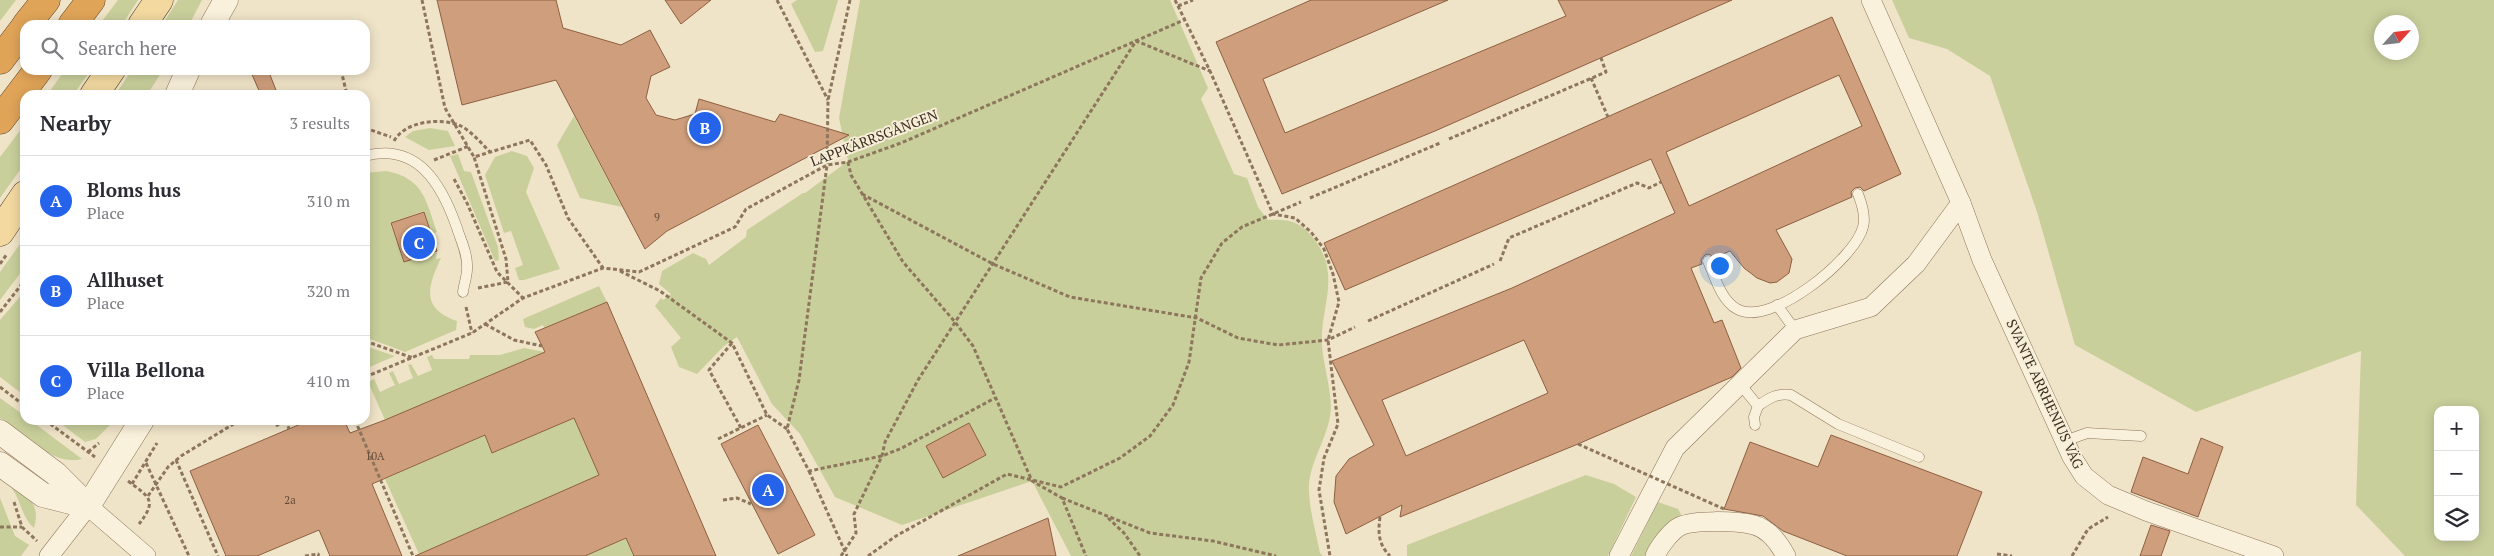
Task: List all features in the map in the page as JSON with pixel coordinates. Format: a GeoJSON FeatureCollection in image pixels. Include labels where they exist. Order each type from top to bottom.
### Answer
{"type":"FeatureCollection","features":[{"type":"Feature","properties":{"kind":"highway"},"geometry":{"type":"LineString","coordinates":[[31,20],[46,0]]}},
{"type":"Feature","properties":{"kind":"highway"},"geometry":{"type":"LineString","coordinates":[[76,20],[91,0]]}},
{"type":"Feature","properties":{"kind":"highway"},"geometry":{"type":"LineString","coordinates":[[0,60],[20,34]]}},
{"type":"Feature","properties":{"kind":"highway"},"geometry":{"type":"LineString","coordinates":[[23,90],[34,75]]}},
{"type":"Feature","properties":{"kind":"highway"},"geometry":{"type":"LineString","coordinates":[[0,120],[20,94]]}},
{"type":"Feature","properties":{"kind":"main road"},"geometry":{"type":"LineString","coordinates":[[145,20],[159,0]]}},
{"type":"Feature","properties":{"kind":"main road"},"geometry":{"type":"LineString","coordinates":[[97,90],[108,75]]}},
{"type":"Feature","properties":{"kind":"main road"},"geometry":{"type":"LineString","coordinates":[[4,243],[20,206]]}},
{"type":"Feature","properties":{"kind":"street"},"geometry":{"type":"LineString","coordinates":[[215,20],[226,0]]}},
{"type":"Feature","properties":{"kind":"street","name":"SVANTE ARRHENIUS VÄG"},"geometry":{"type":"LineString","coordinates":[[1871,0],[1961,203],[1982,260],[2065,441],[2084,476],[2108,495],[2274,556]]}},
{"type":"Feature","properties":{"kind":"street"},"geometry":{"type":"LineString","coordinates":[[179,90],[186,75]]}},
{"type":"Feature","properties":{"kind":"street"},"geometry":{"type":"LineString","coordinates":[[1619,556],[1675,448],[1795,330],[1872,307],[1916,264],[1961,203]]}},
{"type":"Feature","properties":{"kind":"street"},"geometry":{"type":"LineString","coordinates":[[50,553],[88,506],[139,425]]}},
{"type":"Feature","properties":{"kind":"street"},"geometry":{"type":"LineString","coordinates":[[0,432],[56,474],[88,506],[146,556]]}},
{"type":"Feature","properties":{"kind":"street"},"geometry":{"type":"LineString","coordinates":[[0,464],[43,494],[88,506]]}},
{"type":"Feature","properties":{"kind":"street"},"geometry":{"type":"LineString","coordinates":[[1655,556],[1677,528],[1690,524],[1710,522],[1755,525],[1778,540],[1786,556]]}},
{"type":"Feature","properties":{"kind":"lane"},"geometry":{"type":"LineString","coordinates":[[370,155],[388,152],[403,156],[423,168],[438,185],[447,200],[465,252],[467,269],[463,292]]}},
{"type":"Feature","properties":{"kind":"lane"},"geometry":{"type":"LineString","coordinates":[[1708,261],[1725,299],[1738,310],[1759,313],[1777,305],[1824,276],[1857,244],[1864,226],[1863,208],[1858,194]]}},
{"type":"Feature","properties":{"kind":"lane"},"geometry":{"type":"LineString","coordinates":[[1777,305],[1795,330]]}},
{"type":"Feature","properties":{"kind":"lane"},"geometry":{"type":"LineString","coordinates":[[1740,384],[1758,406]]}},
{"type":"Feature","properties":{"kind":"lane"},"geometry":{"type":"LineString","coordinates":[[1755,425],[1754,417],[1758,406],[1770,397],[1782,394],[1791,395],[1838,424],[1919,457]]}},
{"type":"Feature","properties":{"kind":"lane"},"geometry":{"type":"LineString","coordinates":[[2065,441],[2087,433],[2141,436]]}},
{"type":"Feature","properties":{"kind":"path"},"geometry":{"type":"LineString","coordinates":[[422,0],[445,108],[474,157],[506,259],[508,282],[523,298]]}},
{"type":"Feature","properties":{"kind":"path"},"geometry":{"type":"LineString","coordinates":[[778,0],[781,2],[828,100]]}},
{"type":"Feature","properties":{"kind":"path"},"geometry":{"type":"LineString","coordinates":[[787,429],[799,380],[827,165],[828,100],[850,0]]}},
{"type":"Feature","properties":{"kind":"path"},"geometry":{"type":"LineString","coordinates":[[1175,0],[1210,71],[1273,214]]}},
{"type":"Feature","properties":{"kind":"path"},"geometry":{"type":"LineString","coordinates":[[1178,6],[1194,0]]}},
{"type":"Feature","properties":{"kind":"path","name":"LAPPKÄRRSGÅNGEN"},"geometry":{"type":"LineString","coordinates":[[603,268],[639,272],[735,227],[746,209],[827,165],[848,162],[901,143],[1184,20]]}},
{"type":"Feature","properties":{"kind":"path"},"geometry":{"type":"LineString","coordinates":[[842,556],[856,533],[854,514],[882,456],[885,442],[918,380],[1136,41],[1210,71]]}},
{"type":"Feature","properties":{"kind":"path"},"geometry":{"type":"LineString","coordinates":[[1449,139],[1606,72],[1600,58]]}},
{"type":"Feature","properties":{"kind":"path"},"geometry":{"type":"LineString","coordinates":[[342,75],[346,90]]}},
{"type":"Feature","properties":{"kind":"path"},"geometry":{"type":"LineString","coordinates":[[1591,78],[1608,117]]}},
{"type":"Feature","properties":{"kind":"path"},"geometry":{"type":"LineString","coordinates":[[388,152],[398,134],[408,127],[434,123],[456,125],[471,134],[490,152]]}},
{"type":"Feature","properties":{"kind":"path"},"geometry":{"type":"LineString","coordinates":[[370,130],[375,132]]}},
{"type":"Feature","properties":{"kind":"path"},"geometry":{"type":"LineString","coordinates":[[370,375],[472,333],[523,298],[603,268],[568,218],[546,165],[530,140],[474,157]]}},
{"type":"Feature","properties":{"kind":"path"},"geometry":{"type":"LineString","coordinates":[[1310,198],[1440,143]]}},
{"type":"Feature","properties":{"kind":"path"},"geometry":{"type":"LineString","coordinates":[[434,160],[469,146]]}},
{"type":"Feature","properties":{"kind":"path"},"geometry":{"type":"LineString","coordinates":[[848,162],[851,175],[903,262],[956,322],[973,346],[1032,481],[1062,498],[1150,533],[1214,541],[1276,556]]}},
{"type":"Feature","properties":{"kind":"path"},"geometry":{"type":"LineString","coordinates":[[1500,261],[1509,238],[1637,183],[1649,188],[1661,182]]}},
{"type":"Feature","properties":{"kind":"path"},"geometry":{"type":"LineString","coordinates":[[862,194],[993,264],[1070,297],[1197,318],[1238,338],[1278,345],[1328,340],[1355,327]]}},
{"type":"Feature","properties":{"kind":"path"},"geometry":{"type":"LineString","coordinates":[[868,556],[896,536],[1007,474],[1061,487],[1120,458],[1150,436],[1173,406],[1189,362],[1197,318],[1201,278],[1222,243],[1242,228],[1301,202]]}},
{"type":"Feature","properties":{"kind":"path"},"geometry":{"type":"LineString","coordinates":[[1273,214],[1295,218],[1311,232],[1324,249],[1333,274],[1339,302],[1328,340],[1338,424],[1324,458],[1319,490],[1330,556]]}},
{"type":"Feature","properties":{"kind":"path"},"geometry":{"type":"LineString","coordinates":[[0,264],[4,243]]}},
{"type":"Feature","properties":{"kind":"path"},"geometry":{"type":"LineString","coordinates":[[1368,320],[1494,264]]}},
{"type":"Feature","properties":{"kind":"path"},"geometry":{"type":"LineString","coordinates":[[617,270],[660,291],[732,343],[767,415],[787,429],[809,471],[847,556]]}},
{"type":"Feature","properties":{"kind":"path"},"geometry":{"type":"LineString","coordinates":[[472,333],[463,292],[508,282]]}},
{"type":"Feature","properties":{"kind":"path"},"geometry":{"type":"LineString","coordinates":[[0,312],[20,286]]}},
{"type":"Feature","properties":{"kind":"path"},"geometry":{"type":"LineString","coordinates":[[485,324],[514,340],[542,346]]}},
{"type":"Feature","properties":{"kind":"path"},"geometry":{"type":"LineString","coordinates":[[732,343],[709,370],[741,428]]}},
{"type":"Feature","properties":{"kind":"path"},"geometry":{"type":"LineString","coordinates":[[370,344],[413,358]]}},
{"type":"Feature","properties":{"kind":"path"},"geometry":{"type":"LineString","coordinates":[[0,387],[20,402]]}},
{"type":"Feature","properties":{"kind":"path"},"geometry":{"type":"LineString","coordinates":[[809,471],[882,456],[902,448],[995,398]]}},
{"type":"Feature","properties":{"kind":"path"},"geometry":{"type":"LineString","coordinates":[[718,439],[767,415]]}},
{"type":"Feature","properties":{"kind":"path"},"geometry":{"type":"LineString","coordinates":[[52,425],[88,452]]}},
{"type":"Feature","properties":{"kind":"path"},"geometry":{"type":"LineString","coordinates":[[148,496],[176,460],[232,425]]}},
{"type":"Feature","properties":{"kind":"path"},"geometry":{"type":"LineString","coordinates":[[288,425],[289,429]]}},
{"type":"Feature","properties":{"kind":"path"},"geometry":{"type":"LineString","coordinates":[[357,425],[413,556]]}},
{"type":"Feature","properties":{"kind":"path"},"geometry":{"type":"LineString","coordinates":[[147,514],[151,505],[148,496],[132,484],[157,443]]}},
{"type":"Feature","properties":{"kind":"path"},"geometry":{"type":"LineString","coordinates":[[1578,444],[1724,509]]}},
{"type":"Feature","properties":{"kind":"path"},"geometry":{"type":"LineString","coordinates":[[176,460],[218,556]]}},
{"type":"Feature","properties":{"kind":"path"},"geometry":{"type":"LineString","coordinates":[[146,463],[189,556]]}},
{"type":"Feature","properties":{"kind":"path"},"geometry":{"type":"LineString","coordinates":[[12,498],[22,527],[50,553]]}},
{"type":"Feature","properties":{"kind":"path"},"geometry":{"type":"LineString","coordinates":[[723,500],[737,498],[750,504]]}},
{"type":"Feature","properties":{"kind":"path"},"geometry":{"type":"LineString","coordinates":[[1062,498],[1086,556]]}},
{"type":"Feature","properties":{"kind":"path"},"geometry":{"type":"LineString","coordinates":[[2072,556],[2088,529],[2130,504]]}},
{"type":"Feature","properties":{"kind":"path"},"geometry":{"type":"LineString","coordinates":[[1106,516],[1124,533],[1140,556]]}},
{"type":"Feature","properties":{"kind":"path"},"geometry":{"type":"LineString","coordinates":[[1380,517],[1378,533],[1384,550],[1390,556]]}},
{"type":"Feature","properties":{"kind":"path"},"geometry":{"type":"LineString","coordinates":[[0,527],[22,527]]}},
{"type":"Feature","properties":{"kind":"path"},"geometry":{"type":"LineString","coordinates":[[1997,554],[2012,556]]}},
{"type":"Feature","properties":{"kind":"path"},"geometry":{"type":"LineString","coordinates":[[306,556],[318,555]]}},
{"type":"Feature","properties":{"kind":"green space"},"geometry":{"type":"Polygon","coordinates":[[[0,0],[16,0],[0,21],[0,0]]]}},
{"type":"Feature","properties":{"kind":"green space"},"geometry":{"type":"Polygon","coordinates":[[[118,0],[138,0],[125,20],[103,20],[118,0]]]}},
{"type":"Feature","properties":{"kind":"green space"},"geometry":{"type":"Polygon","coordinates":[[[178,0],[202,0],[192,20],[165,20],[178,0]]]}},
{"type":"Feature","properties":{"kind":"green space"},"geometry":{"type":"Polygon","coordinates":[[[797,0],[838,0],[823,51],[815,52],[791,4],[797,0]]]}},
{"type":"Feature","properties":{"kind":"green space"},"geometry":{"type":"Polygon","coordinates":[[[860,0],[1170,0],[1208,88],[1201,99],[1234,174],[1247,178],[1258,207],[1268,220],[1294,222],[1304,228],[1314,239],[1327,265],[1328,291],[1322,331],[1322,345],[1331,409],[1328,426],[1309,483],[1312,515],[1320,553],[1323,556],[1071,556],[1032,481],[902,525],[835,497],[800,434],[772,404],[737,337],[724,346],[697,374],[679,367],[671,347],[681,338],[655,306],[661,298],[663,300],[671,294],[659,284],[662,271],[693,253],[706,259],[709,265],[746,237],[747,230],[805,193],[848,161],[839,118],[860,0]]]}},
{"type":"Feature","properties":{"kind":"green space"},"geometry":{"type":"Polygon","coordinates":[[[1892,0],[2494,0],[2494,556],[2405,556],[2356,505],[2361,351],[2196,412],[2075,345],[2037,212],[1990,76],[1947,49],[1909,38],[1892,0]]]}},
{"type":"Feature","properties":{"kind":"green space"},"geometry":{"type":"Polygon","coordinates":[[[61,75],[87,75],[77,90],[51,90],[61,75]]]}},
{"type":"Feature","properties":{"kind":"green space"},"geometry":{"type":"Polygon","coordinates":[[[129,75],[160,75],[150,90],[118,90],[129,75]]]}},
{"type":"Feature","properties":{"kind":"green space"},"geometry":{"type":"Polygon","coordinates":[[[574,116],[622,207],[580,198],[557,145],[574,116]]]}},
{"type":"Feature","properties":{"kind":"green space"},"geometry":{"type":"Polygon","coordinates":[[[430,128],[448,131],[455,146],[429,150],[405,137],[413,131],[430,128]]]}},
{"type":"Feature","properties":{"kind":"green space"},"geometry":{"type":"Polygon","coordinates":[[[20,131],[20,170],[0,198],[0,157],[20,131]]]}},
{"type":"Feature","properties":{"kind":"green space"},"geometry":{"type":"Polygon","coordinates":[[[512,151],[527,156],[534,168],[526,192],[560,269],[524,280],[519,280],[515,268],[523,265],[511,231],[504,233],[485,175],[495,157],[512,151]]]}},
{"type":"Feature","properties":{"kind":"green space"},"geometry":{"type":"Polygon","coordinates":[[[458,154],[464,171],[471,172],[498,247],[499,260],[495,261],[450,156],[458,154]]]}},
{"type":"Feature","properties":{"kind":"green space"},"geometry":{"type":"Polygon","coordinates":[[[386,171],[399,174],[416,185],[422,192],[437,232],[432,234],[424,211],[390,223],[404,262],[437,252],[436,259],[441,258],[431,287],[432,303],[445,316],[457,321],[456,330],[405,352],[370,339],[370,173],[386,171]]]}},
{"type":"Feature","properties":{"kind":"green space"},"geometry":{"type":"Polygon","coordinates":[[[20,244],[20,274],[0,300],[0,272],[20,244]]]}},
{"type":"Feature","properties":{"kind":"green space"},"geometry":{"type":"Polygon","coordinates":[[[599,286],[607,302],[544,328],[543,325],[534,329],[525,327],[523,319],[599,286]]]}},
{"type":"Feature","properties":{"kind":"green space"},"geometry":{"type":"Polygon","coordinates":[[[20,297],[20,392],[0,377],[0,320],[20,297]]]}},
{"type":"Feature","properties":{"kind":"green space"},"geometry":{"type":"Polygon","coordinates":[[[370,348],[395,356],[370,367],[370,348]]]}},
{"type":"Feature","properties":{"kind":"green space"},"geometry":{"type":"Polygon","coordinates":[[[524,348],[545,352],[385,420],[370,386],[370,381],[374,379],[380,392],[395,385],[389,373],[393,371],[399,384],[413,378],[408,365],[411,364],[418,376],[432,370],[427,357],[432,355],[434,359],[469,359],[470,355],[500,355],[524,348]]]}},
{"type":"Feature","properties":{"kind":"green space"},"geometry":{"type":"Polygon","coordinates":[[[0,398],[20,412],[20,425],[37,425],[82,459],[60,458],[49,453],[28,440],[0,418],[0,398]]]}},
{"type":"Feature","properties":{"kind":"green space"},"geometry":{"type":"Polygon","coordinates":[[[574,418],[599,475],[419,554],[385,479],[485,435],[493,453],[574,418]]]}},
{"type":"Feature","properties":{"kind":"green space"},"geometry":{"type":"Polygon","coordinates":[[[63,425],[110,425],[96,439],[85,442],[63,425]]]}},
{"type":"Feature","properties":{"kind":"green space"},"geometry":{"type":"Polygon","coordinates":[[[1586,475],[1614,484],[1636,497],[1608,556],[1407,556],[1407,545],[1586,475]]]}},
{"type":"Feature","properties":{"kind":"green space"},"geometry":{"type":"Polygon","coordinates":[[[9,485],[27,497],[34,506],[36,519],[34,528],[26,518],[9,485]]]}},
{"type":"Feature","properties":{"kind":"green space"},"geometry":{"type":"Polygon","coordinates":[[[0,498],[15,536],[29,545],[21,556],[0,556],[0,498]]]}},
{"type":"Feature","properties":{"kind":"green space"},"geometry":{"type":"Polygon","coordinates":[[[1658,502],[1678,509],[1683,518],[1648,556],[1631,556],[1658,502]]]}},
{"type":"Feature","properties":{"kind":"green space"},"geometry":{"type":"Polygon","coordinates":[[[626,538],[634,556],[585,556],[626,538]]]}},
{"type":"Feature","properties":{"kind":"building"},"geometry":{"type":"Polygon","coordinates":[[[437,0],[556,0],[563,28],[621,45],[650,30],[670,67],[651,76],[646,98],[656,115],[675,120],[695,114],[699,99],[775,122],[780,114],[849,135],[667,231],[645,249],[556,80],[462,105],[437,0]]]}},
{"type":"Feature","properties":{"kind":"building"},"geometry":{"type":"Polygon","coordinates":[[[665,0],[711,0],[681,24],[665,0]]]}},
{"type":"Feature","properties":{"kind":"building"},"geometry":{"type":"Polygon","coordinates":[[[1311,0],[1448,0],[1263,79],[1285,133],[1566,16],[1558,0],[1732,0],[1435,131],[1282,194],[1216,42],[1311,0]]]}},
{"type":"Feature","properties":{"kind":"building"},"geometry":{"type":"Polygon","coordinates":[[[1832,17],[1901,174],[1864,191],[1860,187],[1855,188],[1851,192],[1852,197],[1776,230],[1792,259],[1789,273],[1777,282],[1770,283],[1757,278],[1744,268],[1730,251],[1714,258],[1709,254],[1705,255],[1701,260],[1702,264],[1691,268],[1714,323],[1722,320],[1741,368],[1732,377],[1578,444],[1400,517],[1402,505],[1346,534],[1334,502],[1336,476],[1349,459],[1374,445],[1332,361],[1512,288],[1675,213],[1651,159],[1345,290],[1324,243],[1832,17]],[[1839,75],[1666,152],[1689,206],[1862,126],[1839,75]],[[1524,340],[1382,400],[1406,456],[1548,393],[1524,340]]]}},
{"type":"Feature","properties":{"kind":"building"},"geometry":{"type":"Polygon","coordinates":[[[252,75],[270,75],[276,90],[259,90],[252,75]]]}},
{"type":"Feature","properties":{"kind":"building"},"geometry":{"type":"Polygon","coordinates":[[[424,212],[437,251],[404,262],[391,223],[424,212]]]}},
{"type":"Feature","properties":{"kind":"building"},"geometry":{"type":"Polygon","coordinates":[[[607,302],[716,556],[634,556],[626,538],[585,556],[415,556],[599,475],[574,418],[492,453],[485,435],[372,484],[402,556],[330,556],[319,530],[257,556],[226,556],[190,471],[298,425],[346,425],[350,433],[385,420],[545,352],[535,332],[607,302]]]}},
{"type":"Feature","properties":{"kind":"building"},"geometry":{"type":"Polygon","coordinates":[[[969,423],[986,455],[943,478],[926,446],[969,423]]]}},
{"type":"Feature","properties":{"kind":"building"},"geometry":{"type":"Polygon","coordinates":[[[758,425],[815,535],[778,554],[721,444],[758,425]]]}},
{"type":"Feature","properties":{"kind":"building"},"geometry":{"type":"Polygon","coordinates":[[[1831,435],[1982,492],[1957,556],[1847,556],[1783,531],[1763,516],[1724,509],[1750,442],[1818,467],[1831,435]]]}},
{"type":"Feature","properties":{"kind":"building"},"geometry":{"type":"Polygon","coordinates":[[[2201,438],[2223,447],[2198,517],[2131,492],[2143,457],[2188,474],[2201,438]]]}},
{"type":"Feature","properties":{"kind":"building"},"geometry":{"type":"Polygon","coordinates":[[[1048,518],[1056,556],[958,556],[1048,518]]]}},
{"type":"Feature","properties":{"kind":"building"},"geometry":{"type":"Polygon","coordinates":[[[2151,525],[2170,531],[2161,556],[2140,556],[2151,525]]]}},
{"type":"Feature","properties":{"kind":"place","name":"Allhuset"},"geometry":{"type":"Point","coordinates":[705,128]}},
{"type":"Feature","properties":{"kind":"place","name":"Villa Bellona"},"geometry":{"type":"Point","coordinates":[419,243]}},
{"type":"Feature","properties":{"kind":"place","name":"Bloms hus"},"geometry":{"type":"Point","coordinates":[768,490]}}]}
